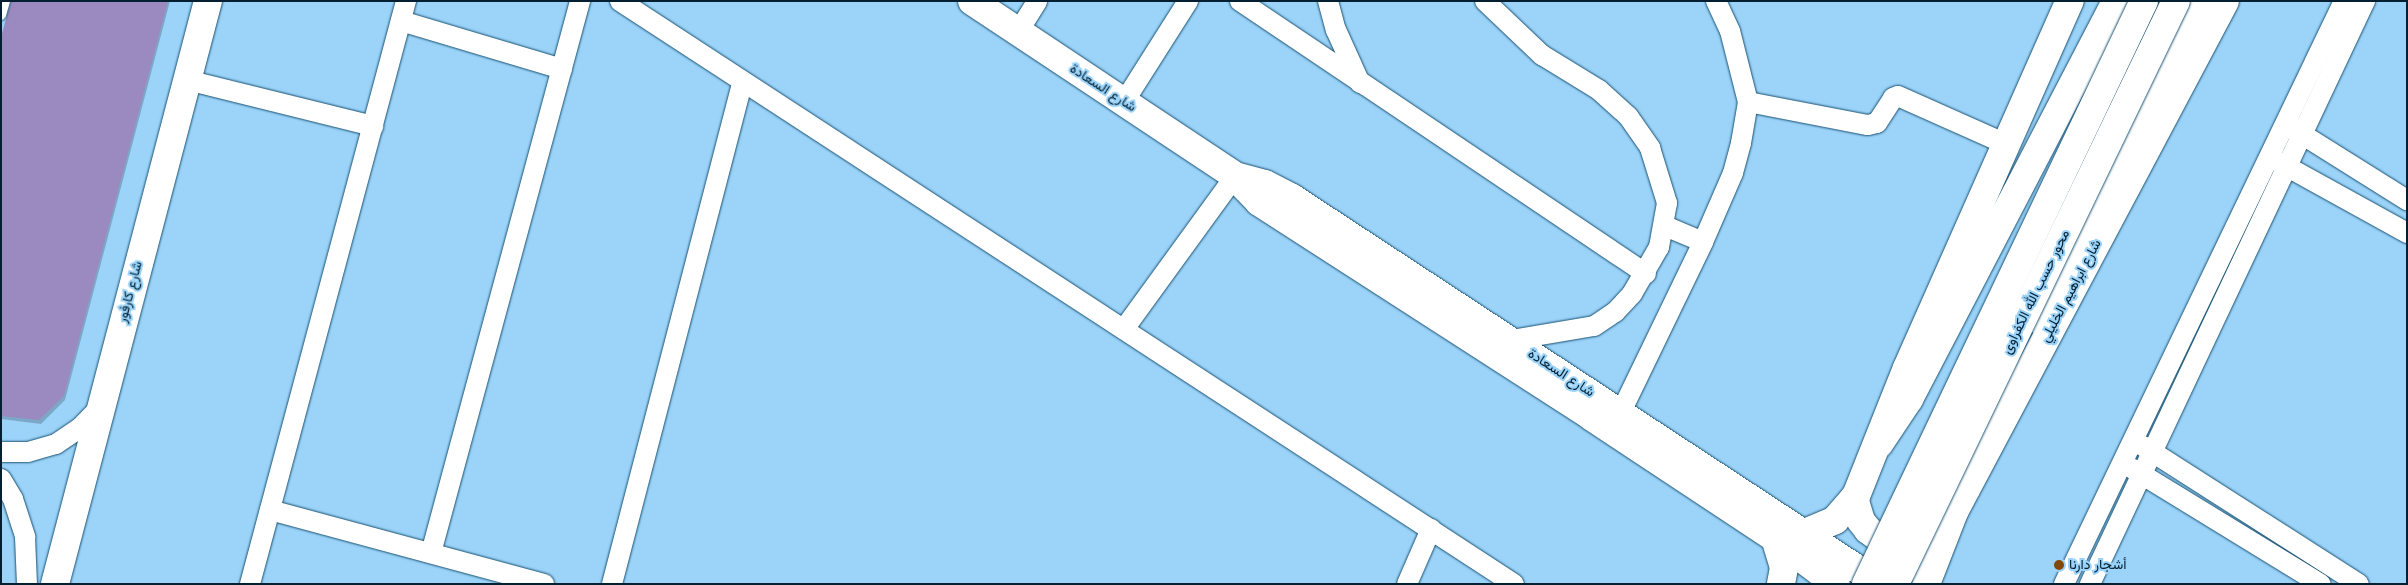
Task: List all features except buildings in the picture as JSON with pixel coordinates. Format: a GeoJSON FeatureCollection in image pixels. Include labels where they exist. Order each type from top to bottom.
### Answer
{"type":"FeatureCollection","features":[{"type":"Feature","properties":{"kind":"street","name":"شارع كارفور"},"geometry":{"type":"LineString","coordinates":[[55,584],[208,1]]}},
{"type":"Feature","properties":{"kind":"street"},"geometry":{"type":"LineString","coordinates":[[250,584],[406,1]]}},
{"type":"Feature","properties":{"kind":"street"},"geometry":{"type":"LineString","coordinates":[[431,553],[580,1]]}},
{"type":"Feature","properties":{"kind":"street"},"geometry":{"type":"LineString","coordinates":[[620,1],[742,84],[1124,328],[1514,584]]}},
{"type":"Feature","properties":{"kind":"street","name":"شارع السعادة"},"geometry":{"type":"LineString","coordinates":[[972,1],[1000,9],[1018,32],[1235,176],[1260,202],[1775,538],[1836,584]]}},
{"type":"Feature","properties":{"kind":"street"},"geometry":{"type":"LineString","coordinates":[[1018,32],[1037,1]]}},
{"type":"Feature","properties":{"kind":"street"},"geometry":{"type":"LineString","coordinates":[[1124,102],[1188,1]]}},
{"type":"Feature","properties":{"kind":"street"},"geometry":{"type":"LineString","coordinates":[[1240,1],[1646,274]]}},
{"type":"Feature","properties":{"kind":"street"},"geometry":{"type":"LineString","coordinates":[[1328,1],[1336,30],[1361,83]]}},
{"type":"Feature","properties":{"kind":"street"},"geometry":{"type":"LineString","coordinates":[[1485,1],[1542,55],[1599,90],[1634,123],[1650,148],[1664,184],[1667,203],[1665,226],[1659,247],[1646,274],[1615,312],[1594,326],[1511,340]]}},
{"type":"Feature","properties":{"kind":"street"},"geometry":{"type":"LineString","coordinates":[[1621,412],[1703,242],[1733,173],[1748,102],[1730,31],[1716,1]]}},
{"type":"Feature","properties":{"kind":"street"},"geometry":{"type":"LineString","coordinates":[[1805,533],[1835,520],[1854,498],[1879,444],[1907,368],[2070,1]]}},
{"type":"Feature","properties":{"kind":"street"},"geometry":{"type":"LineString","coordinates":[[1879,444],[1909,399],[2116,1]]}},
{"type":"Feature","properties":{"kind":"street","name":"محور حسب الله الكفراوى"},"geometry":{"type":"LineString","coordinates":[[1866,584],[2144,1]]}},
{"type":"Feature","properties":{"kind":"street","name":"محور حسب الله الكفراوى"},"geometry":{"type":"LineString","coordinates":[[1895,584],[2176,1]]}},
{"type":"Feature","properties":{"kind":"street"},"geometry":{"type":"LineString","coordinates":[[1966,488],[1983,431],[2006,377],[2203,1]]}},
{"type":"Feature","properties":{"kind":"street","name":"شارع ابراهيم الخليلي"},"geometry":{"type":"LineString","coordinates":[[1926,584],[1943,538],[1966,488],[2225,1]]}},
{"type":"Feature","properties":{"kind":"street"},"geometry":{"type":"LineString","coordinates":[[2064,584],[2344,1]]}},
{"type":"Feature","properties":{"kind":"street"},"geometry":{"type":"LineString","coordinates":[[2090,584],[2154,453],[2365,1]]}},
{"type":"Feature","properties":{"kind":"street"},"geometry":{"type":"LineString","coordinates":[[401,21],[562,69]]}},
{"type":"Feature","properties":{"kind":"street"},"geometry":{"type":"LineString","coordinates":[[187,80],[373,126]]}},
{"type":"Feature","properties":{"kind":"street"},"geometry":{"type":"LineString","coordinates":[[612,584],[742,84]]}},
{"type":"Feature","properties":{"kind":"street"},"geometry":{"type":"LineString","coordinates":[[1748,102],[1868,125],[1877,123],[1893,98],[1898,96],[2006,144]]}},
{"type":"Feature","properties":{"kind":"street"},"geometry":{"type":"LineString","coordinates":[[2285,123],[2407,200]]}},
{"type":"Feature","properties":{"kind":"street"},"geometry":{"type":"LineString","coordinates":[[2268,157],[2407,233]]}},
{"type":"Feature","properties":{"kind":"street"},"geometry":{"type":"LineString","coordinates":[[1124,328],[1235,176]]}},
{"type":"Feature","properties":{"kind":"street","name":"شارع السعادة"},"geometry":{"type":"LineString","coordinates":[[1235,176],[1265,184],[1292,198],[1621,412],[1880,584]]}},
{"type":"Feature","properties":{"kind":"street"},"geometry":{"type":"LineString","coordinates":[[1665,226],[1703,242]]}},
{"type":"Feature","properties":{"kind":"street"},"geometry":{"type":"LineString","coordinates":[[1,452],[28,452],[56,444],[80,428],[100,407]]}},
{"type":"Feature","properties":{"kind":"street"},"geometry":{"type":"LineString","coordinates":[[2134,440],[2359,584]]}},
{"type":"Feature","properties":{"kind":"street"},"geometry":{"type":"LineString","coordinates":[[2122,462],[2321,584]]}},
{"type":"Feature","properties":{"kind":"street"},"geometry":{"type":"LineString","coordinates":[[1,479],[13,499],[25,537],[27,584]]}},
{"type":"Feature","properties":{"kind":"street"},"geometry":{"type":"LineString","coordinates":[[1854,498],[1862,521],[1887,544],[1910,549],[1943,538]]}},
{"type":"Feature","properties":{"kind":"street"},"geometry":{"type":"LineString","coordinates":[[270,510],[544,584]]}},
{"type":"Feature","properties":{"kind":"street"},"geometry":{"type":"LineString","coordinates":[[1407,584],[1431,529]]}},
{"type":"Feature","properties":{"kind":"street"},"geometry":{"type":"LineString","coordinates":[[1775,538],[1784,568],[1781,584]]}},
{"type":"Feature","properties":{"kind":"lane"},"geometry":{"type":"LineString","coordinates":[[1,15],[5,1]]}},
{"type":"Feature","properties":{"kind":"place","name":"أشجار دارنا"},"geometry":{"type":"Point","coordinates":[2059,565]}}]}
